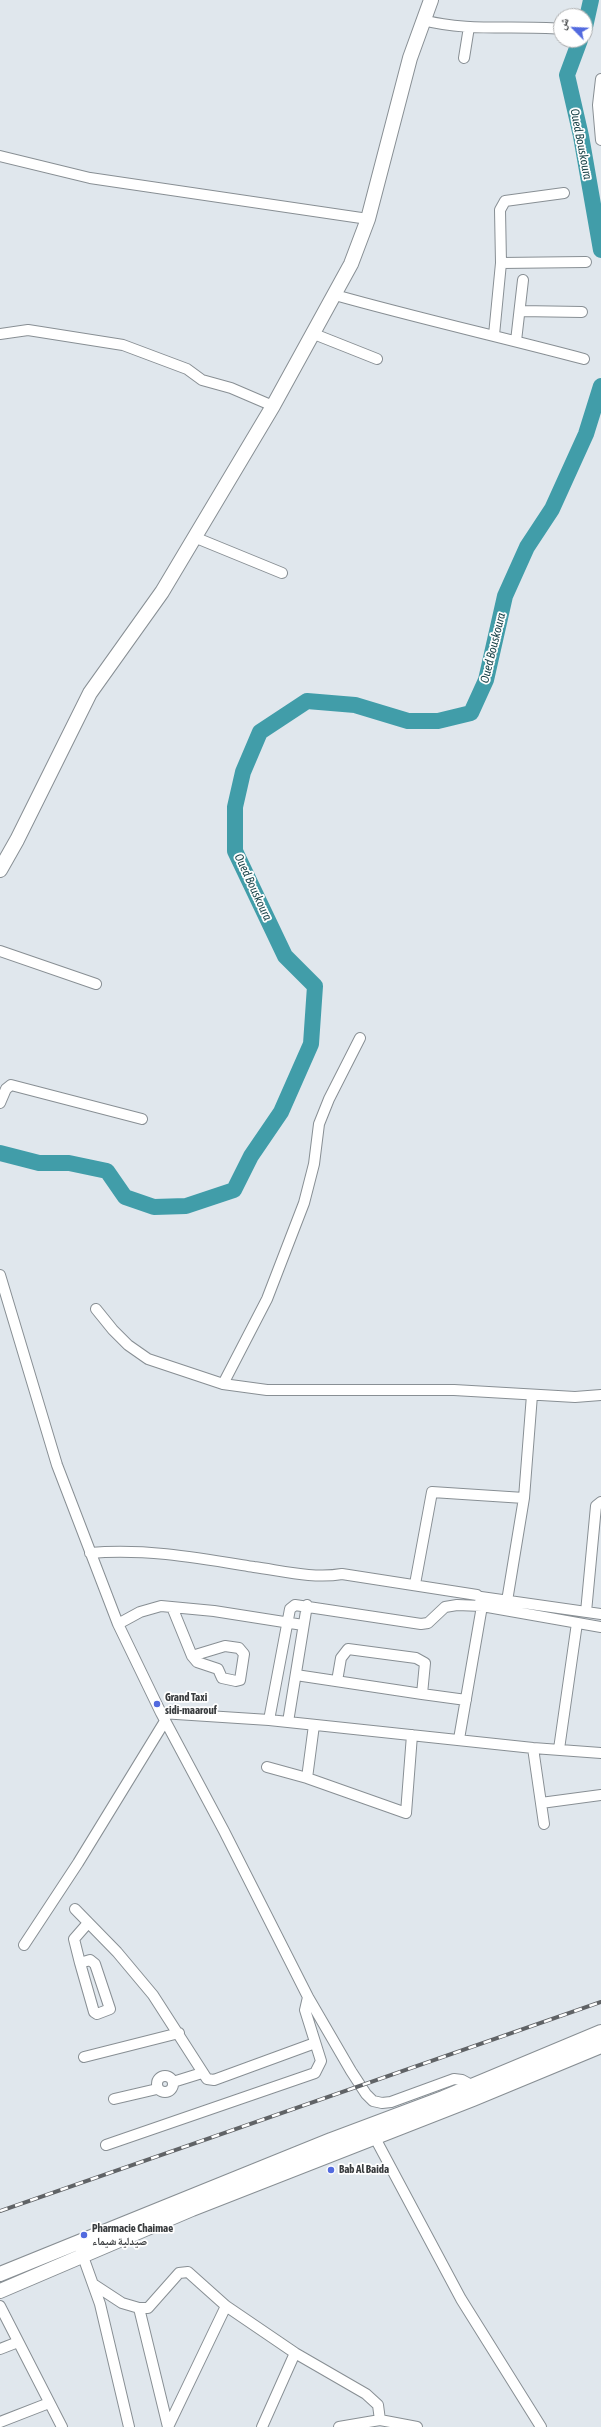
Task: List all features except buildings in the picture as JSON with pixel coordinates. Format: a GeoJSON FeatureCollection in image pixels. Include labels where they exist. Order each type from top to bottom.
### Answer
{"type":"FeatureCollection","features":[{"type":"Feature","properties":{"kind":"street"},"geometry":{"type":"LineString","coordinates":[[0,870],[17,840],[90,693],[155,603],[273,406],[335,295],[356,252],[368,219],[405,76],[431,0]]}},
{"type":"Feature","properties":{"kind":"street"},"geometry":{"type":"LineString","coordinates":[[423,20],[469,27],[515,26],[553,28]]}},
{"type":"Feature","properties":{"kind":"street"},"geometry":{"type":"LineString","coordinates":[[464,58],[469,27]]}},
{"type":"Feature","properties":{"kind":"street"},"geometry":{"type":"LineString","coordinates":[[601,79],[598,105],[601,139]]}},
{"type":"Feature","properties":{"kind":"street"},"geometry":{"type":"LineString","coordinates":[[0,156],[90,178],[368,219]]}},
{"type":"Feature","properties":{"kind":"street"},"geometry":{"type":"LineString","coordinates":[[494,336],[501,264],[500,210],[505,201],[564,193]]}},
{"type":"Feature","properties":{"kind":"street"},"geometry":{"type":"LineString","coordinates":[[501,264],[586,262]]}},
{"type":"Feature","properties":{"kind":"street"},"geometry":{"type":"LineString","coordinates":[[516,341],[523,280]]}},
{"type":"Feature","properties":{"kind":"street"},"geometry":{"type":"LineString","coordinates":[[335,295],[436,324],[516,341],[584,359]]}},
{"type":"Feature","properties":{"kind":"street"},"geometry":{"type":"LineString","coordinates":[[520,311],[582,312]]}},
{"type":"Feature","properties":{"kind":"street"},"geometry":{"type":"LineString","coordinates":[[0,334],[28,330],[123,345],[186,369],[202,380],[230,388],[273,406]]}},
{"type":"Feature","properties":{"kind":"street"},"geometry":{"type":"LineString","coordinates":[[314,334],[377,359]]}},
{"type":"Feature","properties":{"kind":"street"},"geometry":{"type":"LineString","coordinates":[[194,536],[282,573]]}},
{"type":"Feature","properties":{"kind":"street"},"geometry":{"type":"LineString","coordinates":[[0,951],[96,984]]}},
{"type":"Feature","properties":{"kind":"street"},"geometry":{"type":"LineString","coordinates":[[223,1384],[267,1299],[304,1203],[314,1164],[319,1124],[329,1099],[360,1038]]}},
{"type":"Feature","properties":{"kind":"street"},"geometry":{"type":"LineString","coordinates":[[0,1103],[6,1090],[12,1085],[142,1119]]}},
{"type":"Feature","properties":{"kind":"street"},"geometry":{"type":"LineString","coordinates":[[0,1275],[56,1465],[118,1624],[163,1717],[224,1831],[308,1997],[355,2077],[366,2094],[373,2101],[382,2104],[390,2102],[454,2079],[462,2080],[473,2086]]}},
{"type":"Feature","properties":{"kind":"street"},"geometry":{"type":"LineString","coordinates":[[96,1309],[113,1330],[128,1345],[148,1359],[223,1384],[267,1390],[454,1390],[532,1395],[601,1395]]}},
{"type":"Feature","properties":{"kind":"street"},"geometry":{"type":"LineString","coordinates":[[512,1605],[524,1498],[532,1395]]}},
{"type":"Feature","properties":{"kind":"street"},"geometry":{"type":"LineString","coordinates":[[415,1584],[432,1492],[524,1498]]}},
{"type":"Feature","properties":{"kind":"street"},"geometry":{"type":"LineString","coordinates":[[586,1612],[596,1506],[601,1502]]}},
{"type":"Feature","properties":{"kind":"street"},"geometry":{"type":"LineString","coordinates":[[90,1553],[137,1550],[296,1573],[326,1576],[342,1574],[415,1584],[481,1602],[601,1614]]}},
{"type":"Feature","properties":{"kind":"street"},"geometry":{"type":"LineString","coordinates":[[270,1720],[287,1622],[292,1606],[307,1605],[421,1624],[428,1623],[445,1607],[481,1602]]}},
{"type":"Feature","properties":{"kind":"street"},"geometry":{"type":"LineString","coordinates":[[459,1740],[481,1602]]}},
{"type":"Feature","properties":{"kind":"street"},"geometry":{"type":"LineString","coordinates":[[288,1722],[307,1605]]}},
{"type":"Feature","properties":{"kind":"street"},"geometry":{"type":"LineString","coordinates":[[512,1605],[577,1623],[601,1627]]}},
{"type":"Feature","properties":{"kind":"street"},"geometry":{"type":"LineString","coordinates":[[118,1624],[152,1608],[172,1607],[214,1611],[304,1625]]}},
{"type":"Feature","properties":{"kind":"street"},"geometry":{"type":"LineString","coordinates":[[172,1607],[192,1656],[197,1662],[218,1668],[222,1678],[236,1681],[240,1680],[244,1654],[239,1648],[226,1646],[192,1656]]}},
{"type":"Feature","properties":{"kind":"street"},"geometry":{"type":"LineString","coordinates":[[559,1749],[577,1623]]}},
{"type":"Feature","properties":{"kind":"street"},"geometry":{"type":"LineString","coordinates":[[338,1681],[341,1658],[344,1651],[348,1649],[416,1658],[426,1663],[427,1669],[422,1694]]}},
{"type":"Feature","properties":{"kind":"street"},"geometry":{"type":"LineString","coordinates":[[296,1675],[466,1700]]}},
{"type":"Feature","properties":{"kind":"street"},"geometry":{"type":"LineString","coordinates":[[163,1717],[270,1720],[533,1748],[601,1752]]}},
{"type":"Feature","properties":{"kind":"street"},"geometry":{"type":"LineString","coordinates":[[24,1945],[100,1827],[163,1717]]}},
{"type":"Feature","properties":{"kind":"street"},"geometry":{"type":"LineString","coordinates":[[307,1778],[314,1725]]}},
{"type":"Feature","properties":{"kind":"street"},"geometry":{"type":"LineString","coordinates":[[267,1767],[307,1778],[406,1813],[412,1735]]}},
{"type":"Feature","properties":{"kind":"street"},"geometry":{"type":"LineString","coordinates":[[533,1748],[544,1824]]}},
{"type":"Feature","properties":{"kind":"street"},"geometry":{"type":"LineString","coordinates":[[541,1803],[601,1795]]}},
{"type":"Feature","properties":{"kind":"street"},"geometry":{"type":"LineString","coordinates":[[75,1909],[139,1978],[179,2033],[207,2079],[214,2080],[316,2043]]}},
{"type":"Feature","properties":{"kind":"street"},"geometry":{"type":"LineString","coordinates":[[80,1963],[90,1960],[95,1964],[109,2011],[95,2013],[80,1963],[74,1939],[88,1923]]}},
{"type":"Feature","properties":{"kind":"street"},"geometry":{"type":"LineString","coordinates":[[106,2145],[315,2073],[321,2061],[305,2010],[308,1997]]}},
{"type":"Feature","properties":{"kind":"street"},"geometry":{"type":"LineString","coordinates":[[0,2274],[331,2140],[473,2086],[601,2032]]}},
{"type":"Feature","properties":{"kind":"street"},"geometry":{"type":"LineString","coordinates":[[84,2057],[179,2033]]}},
{"type":"Feature","properties":{"kind":"street"},"geometry":{"type":"LineString","coordinates":[[0,2291],[302,2164],[375,2138],[601,2046]]}},
{"type":"Feature","properties":{"kind":"street"},"geometry":{"type":"LineString","coordinates":[[114,2099],[157,2089],[155,2081],[158,2079],[169,2076],[173,2082],[202,2073]]}},
{"type":"Feature","properties":{"kind":"street"},"geometry":{"type":"LineString","coordinates":[[375,2138],[461,2299],[541,2427]]}},
{"type":"Feature","properties":{"kind":"street"},"geometry":{"type":"LineString","coordinates":[[78,2243],[93,2284],[129,2427]]}},
{"type":"Feature","properties":{"kind":"street"},"geometry":{"type":"LineString","coordinates":[[93,2284],[122,2303],[139,2308],[148,2308],[177,2276],[186,2272],[226,2306],[295,2353],[375,2400],[380,2420]]}},
{"type":"Feature","properties":{"kind":"street"},"geometry":{"type":"LineString","coordinates":[[0,2306],[62,2427]]}},
{"type":"Feature","properties":{"kind":"street"},"geometry":{"type":"LineString","coordinates":[[168,2427],[226,2306]]}},
{"type":"Feature","properties":{"kind":"street"},"geometry":{"type":"LineString","coordinates":[[139,2308],[168,2427]]}},
{"type":"Feature","properties":{"kind":"street"},"geometry":{"type":"LineString","coordinates":[[0,2349],[18,2342]]}},
{"type":"Feature","properties":{"kind":"street"},"geometry":{"type":"LineString","coordinates":[[262,2427],[295,2353]]}},
{"type":"Feature","properties":{"kind":"street"},"geometry":{"type":"LineString","coordinates":[[0,2422],[49,2403]]}},
{"type":"Feature","properties":{"kind":"street"},"geometry":{"type":"LineString","coordinates":[[339,2427],[380,2420],[417,2427]]}},
{"type":"Feature","properties":{"kind":"waterway","name":"Oued Bouskoura"},"geometry":{"type":"LineString","coordinates":[[589,8],[591,0]]}},
{"type":"Feature","properties":{"kind":"waterway","name":"Oued Bouskoura"},"geometry":{"type":"LineString","coordinates":[[577,48],[567,75],[581,136],[601,250]]}},
{"type":"Feature","properties":{"kind":"waterway","name":"Oued Bouskoura"},"geometry":{"type":"LineString","coordinates":[[0,1153],[39,1163],[69,1163],[107,1171],[125,1197],[154,1207],[186,1206],[234,1190],[251,1156],[281,1112],[311,1044],[315,986],[285,956],[235,851],[235,807],[243,772],[260,732],[307,701],[355,705],[408,721],[438,721],[471,713],[486,680],[505,596],[527,547],[552,509],[586,434],[601,386]]}},
{"type":"Feature","properties":{"kind":"railway"},"geometry":{"type":"LineString","coordinates":[[0,2211],[601,2002]]}},
{"type":"Feature","properties":{"kind":"place","name":"Grand Taxi sidi-maarouf"},"geometry":{"type":"Point","coordinates":[157,1704]}},
{"type":"Feature","properties":{"kind":"place","name":"Bab Al Baida"},"geometry":{"type":"Point","coordinates":[331,2170]}},
{"type":"Feature","properties":{"kind":"place","name":"Pharmacie Chaimae صيدلية شيماء"},"geometry":{"type":"Point","coordinates":[84,2235]}}]}
